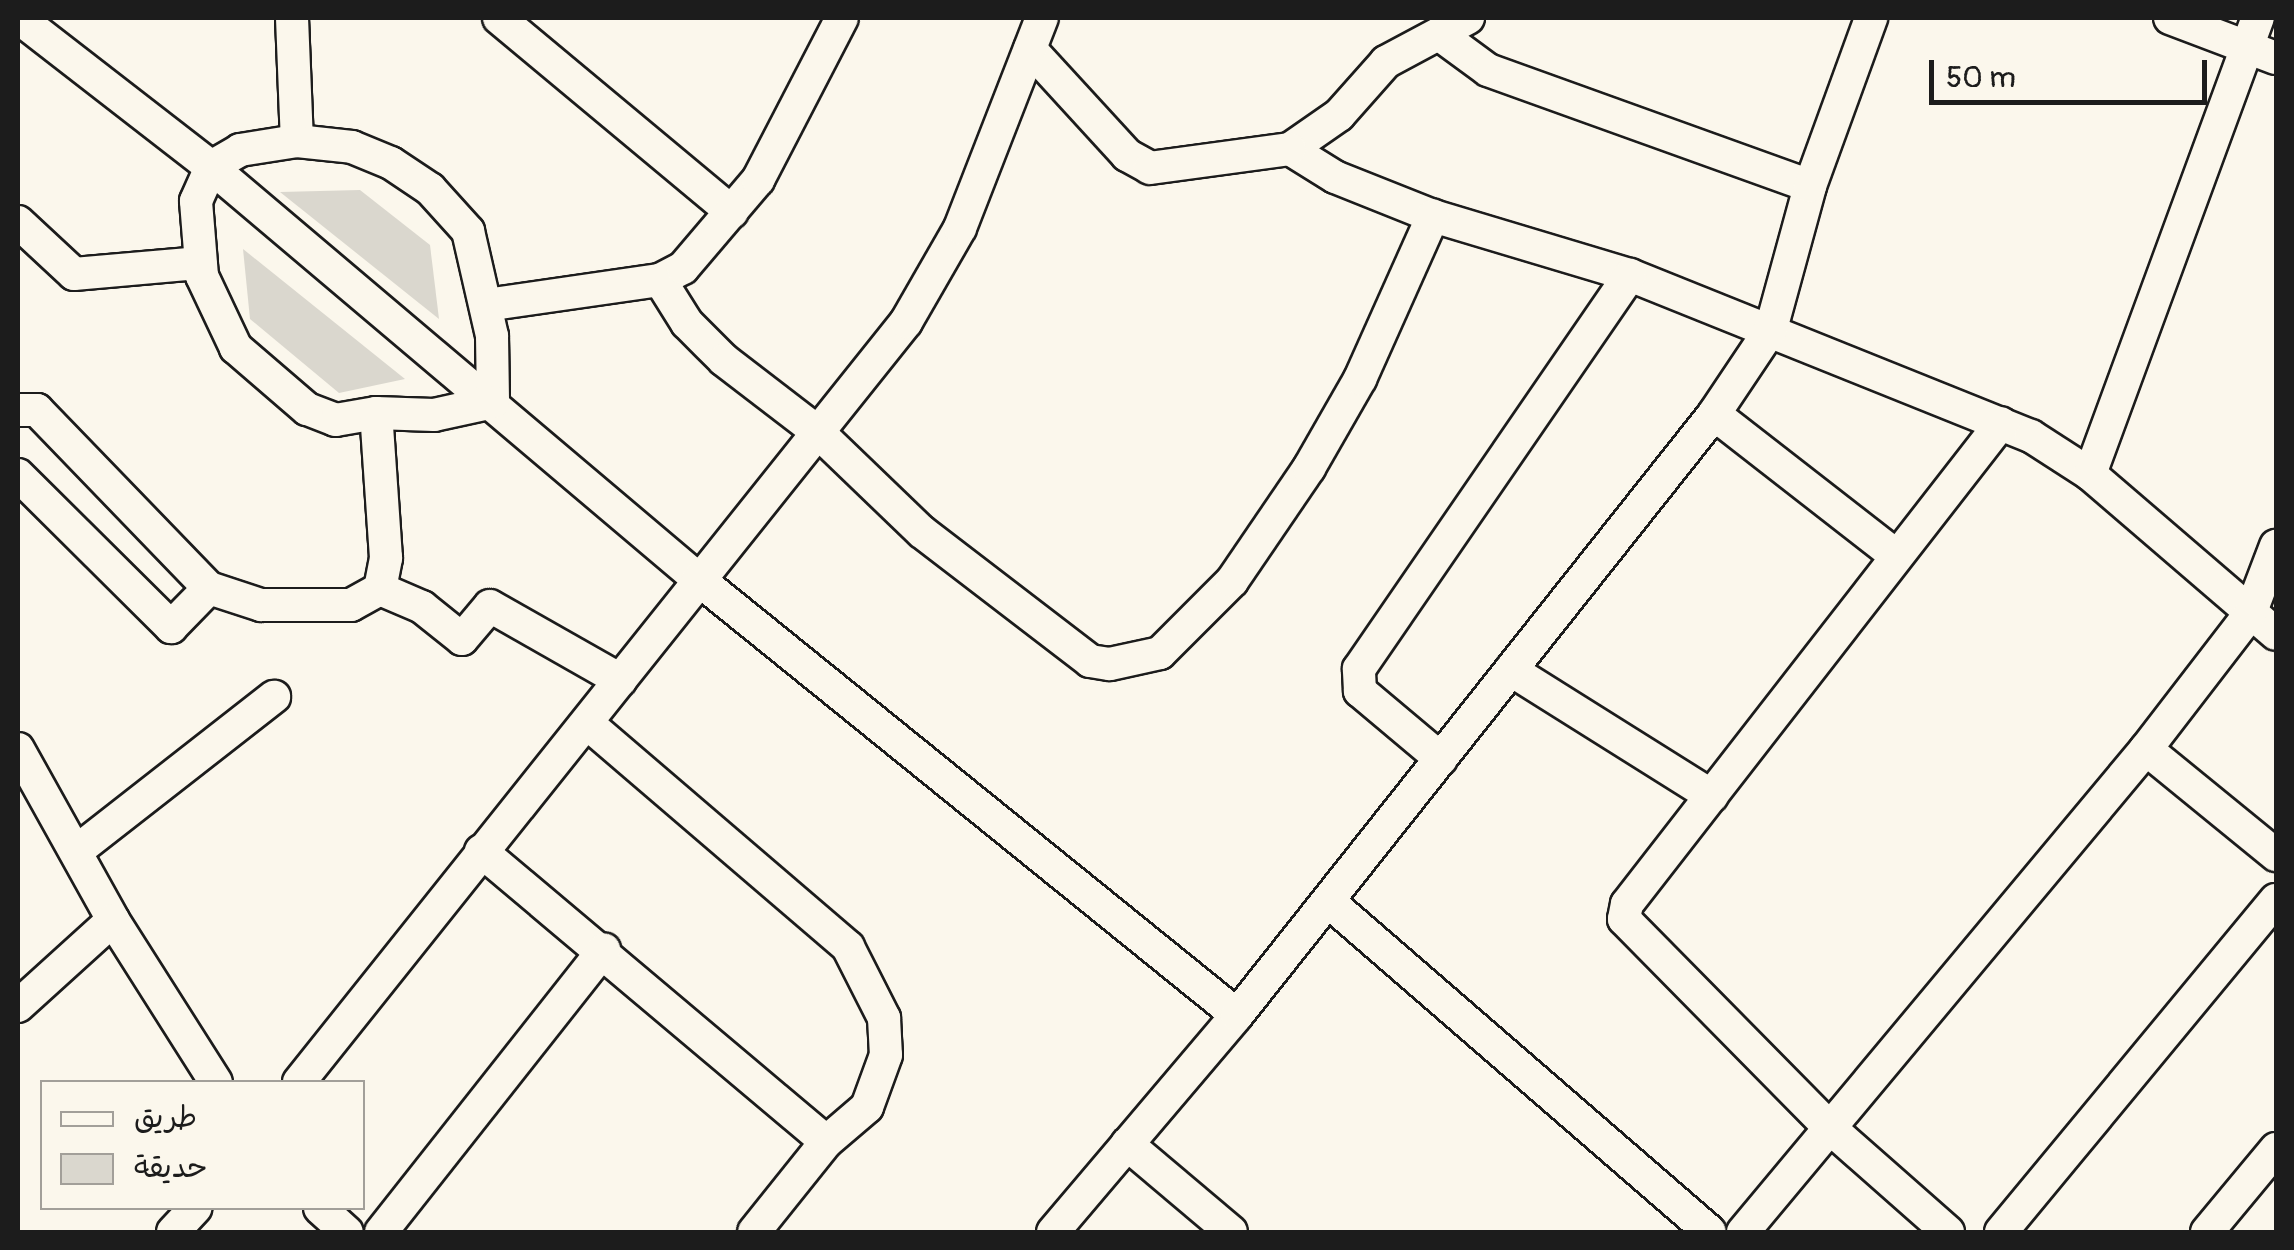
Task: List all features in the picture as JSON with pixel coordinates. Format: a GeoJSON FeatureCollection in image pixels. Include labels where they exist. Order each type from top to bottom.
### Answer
{"type":"FeatureCollection","features":[{"type":"Feature","properties":{"kind":"street"},"geometry":{"type":"LineString","coordinates":[[292,18],[297,141]]}},
{"type":"Feature","properties":{"kind":"street"},"geometry":{"type":"LineString","coordinates":[[500,18],[732,212]]}},
{"type":"Feature","properties":{"kind":"street"},"geometry":{"type":"LineString","coordinates":[[301,1080],[818,432],[935,278],[1042,18]]}},
{"type":"Feature","properties":{"kind":"street"},"geometry":{"type":"LineString","coordinates":[[1030,49],[1127,154],[1150,168],[1290,150],[1339,114],[1386,62],[1468,18]]}},
{"type":"Feature","properties":{"kind":"street"},"geometry":{"type":"LineString","coordinates":[[1053,1232],[1238,1015],[1714,414],[1771,329],[1810,186],[1872,18]]}},
{"type":"Feature","properties":{"kind":"street"},"geometry":{"type":"LineString","coordinates":[[2090,474],[2260,41],[2170,18]]}},
{"type":"Feature","properties":{"kind":"street"},"geometry":{"type":"LineString","coordinates":[[486,305],[660,280],[683,268],[758,180],[834,22]]}},
{"type":"Feature","properties":{"kind":"street"},"geometry":{"type":"LineString","coordinates":[[37,23],[493,402],[698,579],[1238,1015]]}},
{"type":"Feature","properties":{"kind":"street"},"geometry":{"type":"LineString","coordinates":[[1438,34],[1488,70],[1810,186]]}},
{"type":"Feature","properties":{"kind":"street"},"geometry":{"type":"LineString","coordinates":[[297,141],[352,147],[430,190],[468,230],[486,305],[493,402],[434,415],[376,413],[336,420],[308,409],[250,360],[218,319],[201,263],[196,201],[211,167],[240,150],[297,141]]}},
{"type":"Feature","properties":{"kind":"street"},"geometry":{"type":"LineString","coordinates":[[1290,150],[1334,177],[1433,216],[1630,275],[2001,423],[2090,474],[2263,624]]}},
{"type":"Feature","properties":{"kind":"street"},"geometry":{"type":"LineString","coordinates":[[660,280],[687,323],[724,360],[818,432],[922,532],[1090,661],[1110,664],[1160,652],[1232,581],[1310,468],[1360,379],[1433,216]]}},
{"type":"Feature","properties":{"kind":"street"},"geometry":{"type":"LineString","coordinates":[[18,222],[74,274],[201,263]]}},
{"type":"Feature","properties":{"kind":"street"},"geometry":{"type":"LineString","coordinates":[[1441,758],[1360,692],[1360,669],[1630,275]]}},
{"type":"Feature","properties":{"kind":"street"},"geometry":{"type":"LineString","coordinates":[[18,410],[37,410],[209,588],[262,605],[351,605],[380,589]]}},
{"type":"Feature","properties":{"kind":"street"},"geometry":{"type":"LineString","coordinates":[[376,413],[386,558],[380,589]]}},
{"type":"Feature","properties":{"kind":"street"},"geometry":{"type":"LineString","coordinates":[[1714,414],[1894,555]]}},
{"type":"Feature","properties":{"kind":"street"},"geometry":{"type":"LineString","coordinates":[[1948,1232],[1829,1127],[1624,919],[1627,904],[1894,555],[2001,423]]}},
{"type":"Feature","properties":{"kind":"street"},"geometry":{"type":"LineString","coordinates":[[18,475],[170,627],[209,588]]}},
{"type":"Feature","properties":{"kind":"street"},"geometry":{"type":"LineString","coordinates":[[1743,1232],[2146,749],[2263,624],[2276,546]]}},
{"type":"Feature","properties":{"kind":"street"},"geometry":{"type":"LineString","coordinates":[[380,589],[422,607],[462,639],[490,606],[620,680]]}},
{"type":"Feature","properties":{"kind":"street"},"geometry":{"type":"LineString","coordinates":[[1511,670],[1712,796]]}},
{"type":"Feature","properties":{"kind":"street"},"geometry":{"type":"LineString","coordinates":[[78,850],[274,697]]}},
{"type":"Feature","properties":{"kind":"street"},"geometry":{"type":"LineString","coordinates":[[587,723],[848,947],[863,968],[884,1018],[883,1069],[867,1107],[826,1142],[754,1232]]}},
{"type":"Feature","properties":{"kind":"street"},"geometry":{"type":"LineString","coordinates":[[18,749],[78,850],[113,920],[215,1080]]}},
{"type":"Feature","properties":{"kind":"street"},"geometry":{"type":"LineString","coordinates":[[2146,749],[2276,855]]}},
{"type":"Feature","properties":{"kind":"street"},"geometry":{"type":"LineString","coordinates":[[481,851],[604,950],[826,1142]]}},
{"type":"Feature","properties":{"kind":"street"},"geometry":{"type":"LineString","coordinates":[[1328,900],[1710,1232]]}},
{"type":"Feature","properties":{"kind":"street"},"geometry":{"type":"LineString","coordinates":[[2001,1232],[2276,900]]}},
{"type":"Feature","properties":{"kind":"street"},"geometry":{"type":"LineString","coordinates":[[18,1006],[113,920]]}},
{"type":"Feature","properties":{"kind":"street"},"geometry":{"type":"LineString","coordinates":[[380,1232],[604,950]]}},
{"type":"Feature","properties":{"kind":"street"},"geometry":{"type":"LineString","coordinates":[[1127,1144],[1230,1232]]}},
{"type":"Feature","properties":{"kind":"street"},"geometry":{"type":"LineString","coordinates":[[2207,1232],[2276,1149]]}},
{"type":"Feature","properties":{"kind":"street"},"geometry":{"type":"LineString","coordinates":[[173,1232],[192,1210]]}},
{"type":"Feature","properties":{"kind":"street"},"geometry":{"type":"LineString","coordinates":[[322,1210],[347,1232]]}},
{"type":"Feature","properties":{"kind":"green space"},"geometry":{"type":"Polygon","coordinates":[[[360,190],[430,245],[439,319],[280,192],[360,190]]]}},
{"type":"Feature","properties":{"kind":"green space"},"geometry":{"type":"Polygon","coordinates":[[[243,249],[405,379],[339,393],[250,319],[243,249]]]}}]}
